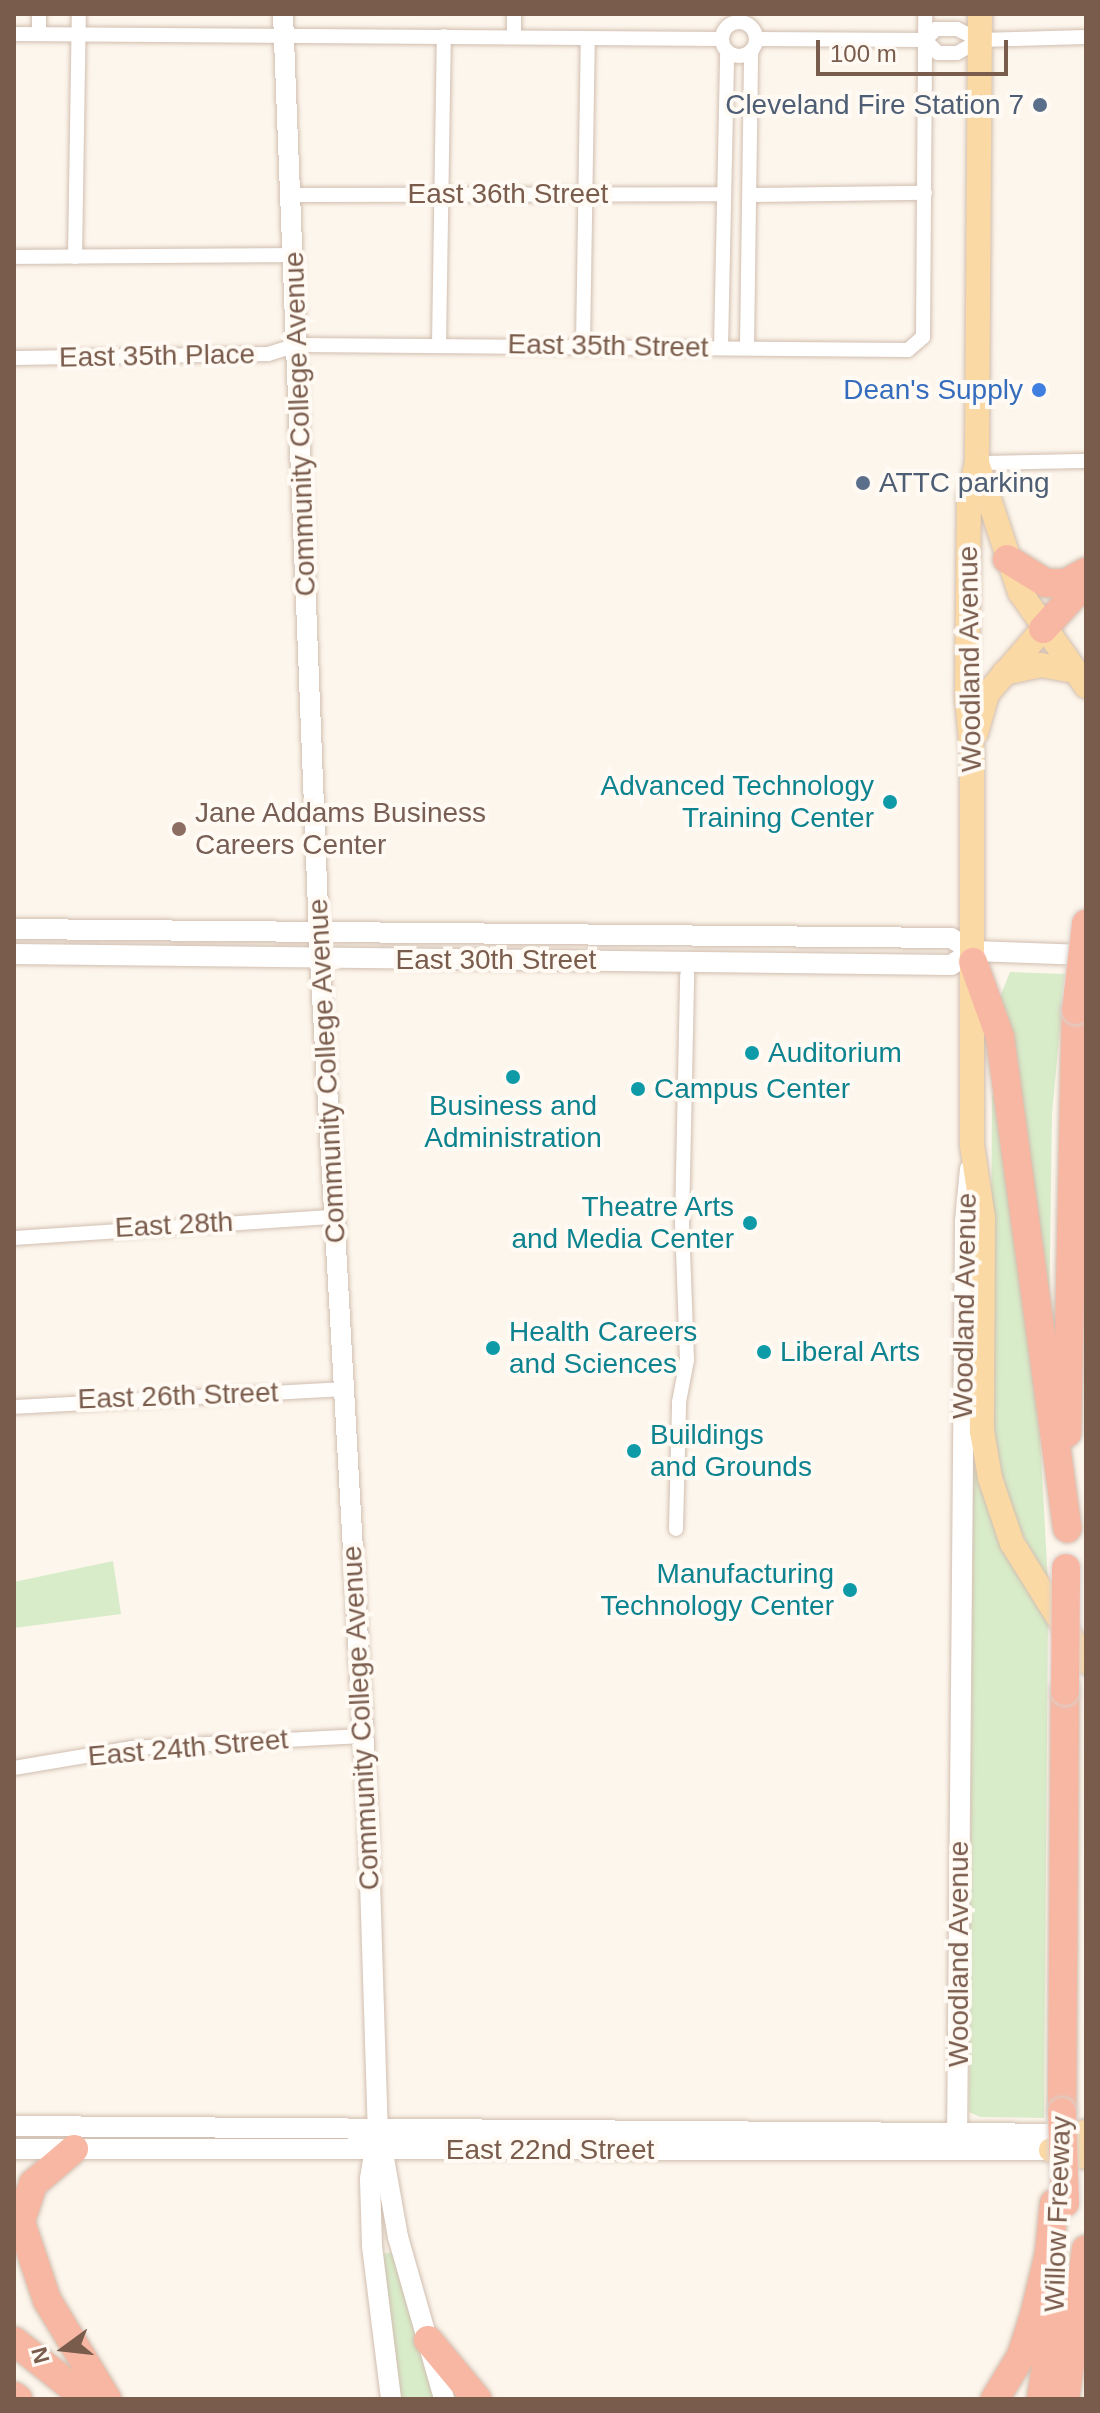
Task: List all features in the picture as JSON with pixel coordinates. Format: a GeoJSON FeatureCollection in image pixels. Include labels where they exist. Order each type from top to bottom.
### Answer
{"type":"FeatureCollection","features":[{"type":"Feature","properties":{"kind":"highway"},"geometry":{"type":"LineString","coordinates":[[1007,559],[1046,583],[1066,583],[1086,572]]}},
{"type":"Feature","properties":{"kind":"highway"},"geometry":{"type":"LineString","coordinates":[[1043,629],[1086,582]]}},
{"type":"Feature","properties":{"kind":"highway","name":"Willow Freeway"},"geometry":{"type":"LineString","coordinates":[[1041,2399],[1058,2298],[1059,2203],[1079,2132],[1063,2080],[1065,1691],[1076,1010],[1086,924]]}},
{"type":"Feature","properties":{"kind":"highway"},"geometry":{"type":"LineString","coordinates":[[973,956],[1000,1037],[1067,1528]]}},
{"type":"Feature","properties":{"kind":"highway"},"geometry":{"type":"LineString","coordinates":[[74,2149],[33,2184],[17,2213],[59,2324],[107,2399]]}},
{"type":"Feature","properties":{"kind":"highway"},"geometry":{"type":"LineString","coordinates":[[995,2399],[1021,2356],[1033,2320],[1059,2203]]}},
{"type":"Feature","properties":{"kind":"highway","name":"Willow Freeway"},"geometry":{"type":"LineString","coordinates":[[1065,2399],[1086,2249]]}},
{"type":"Feature","properties":{"kind":"highway"},"geometry":{"type":"LineString","coordinates":[[428,2340],[477,2399]]}},
{"type":"Feature","properties":{"kind":"highway"},"geometry":{"type":"LineString","coordinates":[[14,2341],[87,2399]]}},
{"type":"Feature","properties":{"kind":"highway"},"geometry":{"type":"LineString","coordinates":[[14,2357],[62,2399]]}},
{"type":"Feature","properties":{"kind":"main road","name":"Woodland Avenue"},"geometry":{"type":"LineString","coordinates":[[972,1145],[972,751],[967,698],[969,499],[977,463],[980,14]]}},
{"type":"Feature","properties":{"kind":"main road","name":"Woodland Avenue"},"geometry":{"type":"LineString","coordinates":[[977,463],[1007,559],[1043,629],[1080,678]]}},
{"type":"Feature","properties":{"kind":"main road"},"geometry":{"type":"LineString","coordinates":[[972,751],[983,705],[1004,673],[1043,629]]}},
{"type":"Feature","properties":{"kind":"main road"},"geometry":{"type":"LineString","coordinates":[[1004,673],[1041,665],[1080,678]]}},
{"type":"Feature","properties":{"kind":"main road"},"geometry":{"type":"LineString","coordinates":[[972,1145],[983,1218],[981,1407],[990,1478],[1012,1543],[1081,1651]]}},
{"type":"Feature","properties":{"kind":"main road"},"geometry":{"type":"LineString","coordinates":[[1051,2150],[1086,2157]]}},
{"type":"Feature","properties":{"kind":"street"},"geometry":{"type":"LineString","coordinates":[[39,14],[39,34]]}},
{"type":"Feature","properties":{"kind":"street"},"geometry":{"type":"LineString","coordinates":[[75,257],[79,14]]}},
{"type":"Feature","properties":{"kind":"street"},"geometry":{"type":"LineString","coordinates":[[514,14],[514,37]]}},
{"type":"Feature","properties":{"kind":"street"},"geometry":{"type":"LineString","coordinates":[[751,195],[925,193],[925,14]]}},
{"type":"Feature","properties":{"kind":"street"},"geometry":{"type":"LineString","coordinates":[[14,34],[79,34],[283,24],[444,36],[588,39],[725,33],[738,22],[753,33],[925,40],[938,53],[957,53],[980,40]]}},
{"type":"Feature","properties":{"kind":"street","name":"Community College Avenue"},"geometry":{"type":"LineString","coordinates":[[283,24],[320,960],[363,1736],[378,2149]]}},
{"type":"Feature","properties":{"kind":"street"},"geometry":{"type":"LineString","coordinates":[[925,40],[936,29],[957,29],[980,40],[1086,37]]}},
{"type":"Feature","properties":{"kind":"street"},"geometry":{"type":"LineString","coordinates":[[725,33],[736,56],[753,33]]}},
{"type":"Feature","properties":{"kind":"street"},"geometry":{"type":"LineString","coordinates":[[721,347],[725,33]]}},
{"type":"Feature","properties":{"kind":"street"},"geometry":{"type":"LineString","coordinates":[[747,347],[753,33]]}},
{"type":"Feature","properties":{"kind":"street"},"geometry":{"type":"LineString","coordinates":[[439,345],[444,36]]}},
{"type":"Feature","properties":{"kind":"street"},"geometry":{"type":"LineString","coordinates":[[583,345],[588,39]]}},
{"type":"Feature","properties":{"kind":"street","name":"East 35th Street"},"geometry":{"type":"LineString","coordinates":[[298,345],[908,350],[923,337],[925,193]]}},
{"type":"Feature","properties":{"kind":"street","name":"East 36th Street"},"geometry":{"type":"LineString","coordinates":[[291,195],[724,194]]}},
{"type":"Feature","properties":{"kind":"street"},"geometry":{"type":"LineString","coordinates":[[14,257],[294,255]]}},
{"type":"Feature","properties":{"kind":"street","name":"East 35th Place"},"geometry":{"type":"LineString","coordinates":[[14,358],[268,354],[298,345]]}},
{"type":"Feature","properties":{"kind":"street"},"geometry":{"type":"LineString","coordinates":[[977,463],[1086,461]]}},
{"type":"Feature","properties":{"kind":"street","name":"East 30th Street"},"geometry":{"type":"LineString","coordinates":[[14,929],[951,938],[973,956]]}},
{"type":"Feature","properties":{"kind":"street","name":"East 30th Street"},"geometry":{"type":"LineString","coordinates":[[14,954],[320,960],[951,965],[973,956],[1086,955]]}},
{"type":"Feature","properties":{"kind":"street"},"geometry":{"type":"LineString","coordinates":[[676,1529],[679,1399],[687,1360],[682,1222],[687,975]]}},
{"type":"Feature","properties":{"kind":"street","name":"Woodland Avenue"},"geometry":{"type":"LineString","coordinates":[[957,2142],[965,1221],[972,1145]]}},
{"type":"Feature","properties":{"kind":"street","name":"East 28th"},"geometry":{"type":"LineString","coordinates":[[14,1238],[334,1217]]}},
{"type":"Feature","properties":{"kind":"street","name":"East 26th Street"},"geometry":{"type":"LineString","coordinates":[[14,1407],[343,1389]]}},
{"type":"Feature","properties":{"kind":"street","name":"East 24th Street"},"geometry":{"type":"LineString","coordinates":[[14,1768],[132,1748],[363,1736]]}},
{"type":"Feature","properties":{"kind":"street","name":"East 22nd Street"},"geometry":{"type":"LineString","coordinates":[[14,2126],[378,2128],[957,2142],[1051,2150],[1079,2132]]}},
{"type":"Feature","properties":{"kind":"street","name":"East 22nd Street"},"geometry":{"type":"LineString","coordinates":[[14,2149],[378,2149],[957,2142],[1079,2132]]}},
{"type":"Feature","properties":{"kind":"street"},"geometry":{"type":"LineString","coordinates":[[378,2149],[398,2237],[444,2399]]}},
{"type":"Feature","properties":{"kind":"street"},"geometry":{"type":"LineString","coordinates":[[378,2149],[372,2246],[391,2399]]}},
{"type":"Feature","properties":{"kind":"green space"},"geometry":{"type":"Polygon","coordinates":[[[1010,972],[1065,974],[1052,1114],[1049,1327],[1000,997],[1010,972]]]}},
{"type":"Feature","properties":{"kind":"green space"},"geometry":{"type":"Polygon","coordinates":[[[992,1095],[998,1095],[1040,1436],[1048,1582],[1017,1524],[997,1462],[990,1398],[992,1095]]]}},
{"type":"Feature","properties":{"kind":"green space"},"geometry":{"type":"Polygon","coordinates":[[[973,1471],[978,1471],[1048,1619],[1044,2118],[980,2117],[969,2112],[973,1471]]]}},
{"type":"Feature","properties":{"kind":"green space"},"geometry":{"type":"Polygon","coordinates":[[[113,1561],[121,1614],[14,1628],[14,1582],[113,1561]]]}},
{"type":"Feature","properties":{"kind":"green space"},"geometry":{"type":"Polygon","coordinates":[[[392,2252],[436,2399],[398,2399],[383,2254],[392,2252]]]}},
{"type":"Feature","properties":{"kind":"place","name":"Cleveland Fire Station 7"},"geometry":{"type":"Point","coordinates":[1040,105]}},
{"type":"Feature","properties":{"kind":"place","name":"Dean's Supply"},"geometry":{"type":"Point","coordinates":[1039,390]}},
{"type":"Feature","properties":{"kind":"place","name":"ATTC parking"},"geometry":{"type":"Point","coordinates":[863,483]}},
{"type":"Feature","properties":{"kind":"place","name":"Advanced Technology Training Center"},"geometry":{"type":"Point","coordinates":[890,802]}},
{"type":"Feature","properties":{"kind":"place","name":"Jane Addams Business Careers Center"},"geometry":{"type":"Point","coordinates":[179,829]}},
{"type":"Feature","properties":{"kind":"place","name":"Auditorium"},"geometry":{"type":"Point","coordinates":[752,1053]}},
{"type":"Feature","properties":{"kind":"place","name":"Business and Administration"},"geometry":{"type":"Point","coordinates":[513,1077]}},
{"type":"Feature","properties":{"kind":"place","name":"Campus Center"},"geometry":{"type":"Point","coordinates":[638,1089]}},
{"type":"Feature","properties":{"kind":"place","name":"Theatre Arts and Media Center"},"geometry":{"type":"Point","coordinates":[750,1223]}},
{"type":"Feature","properties":{"kind":"place","name":"Health Careers and Sciences"},"geometry":{"type":"Point","coordinates":[493,1348]}},
{"type":"Feature","properties":{"kind":"place","name":"Liberal Arts"},"geometry":{"type":"Point","coordinates":[764,1352]}},
{"type":"Feature","properties":{"kind":"place","name":"Buildings and Grounds"},"geometry":{"type":"Point","coordinates":[634,1451]}},
{"type":"Feature","properties":{"kind":"place","name":"Manufacturing Technology Center"},"geometry":{"type":"Point","coordinates":[850,1590]}}]}
